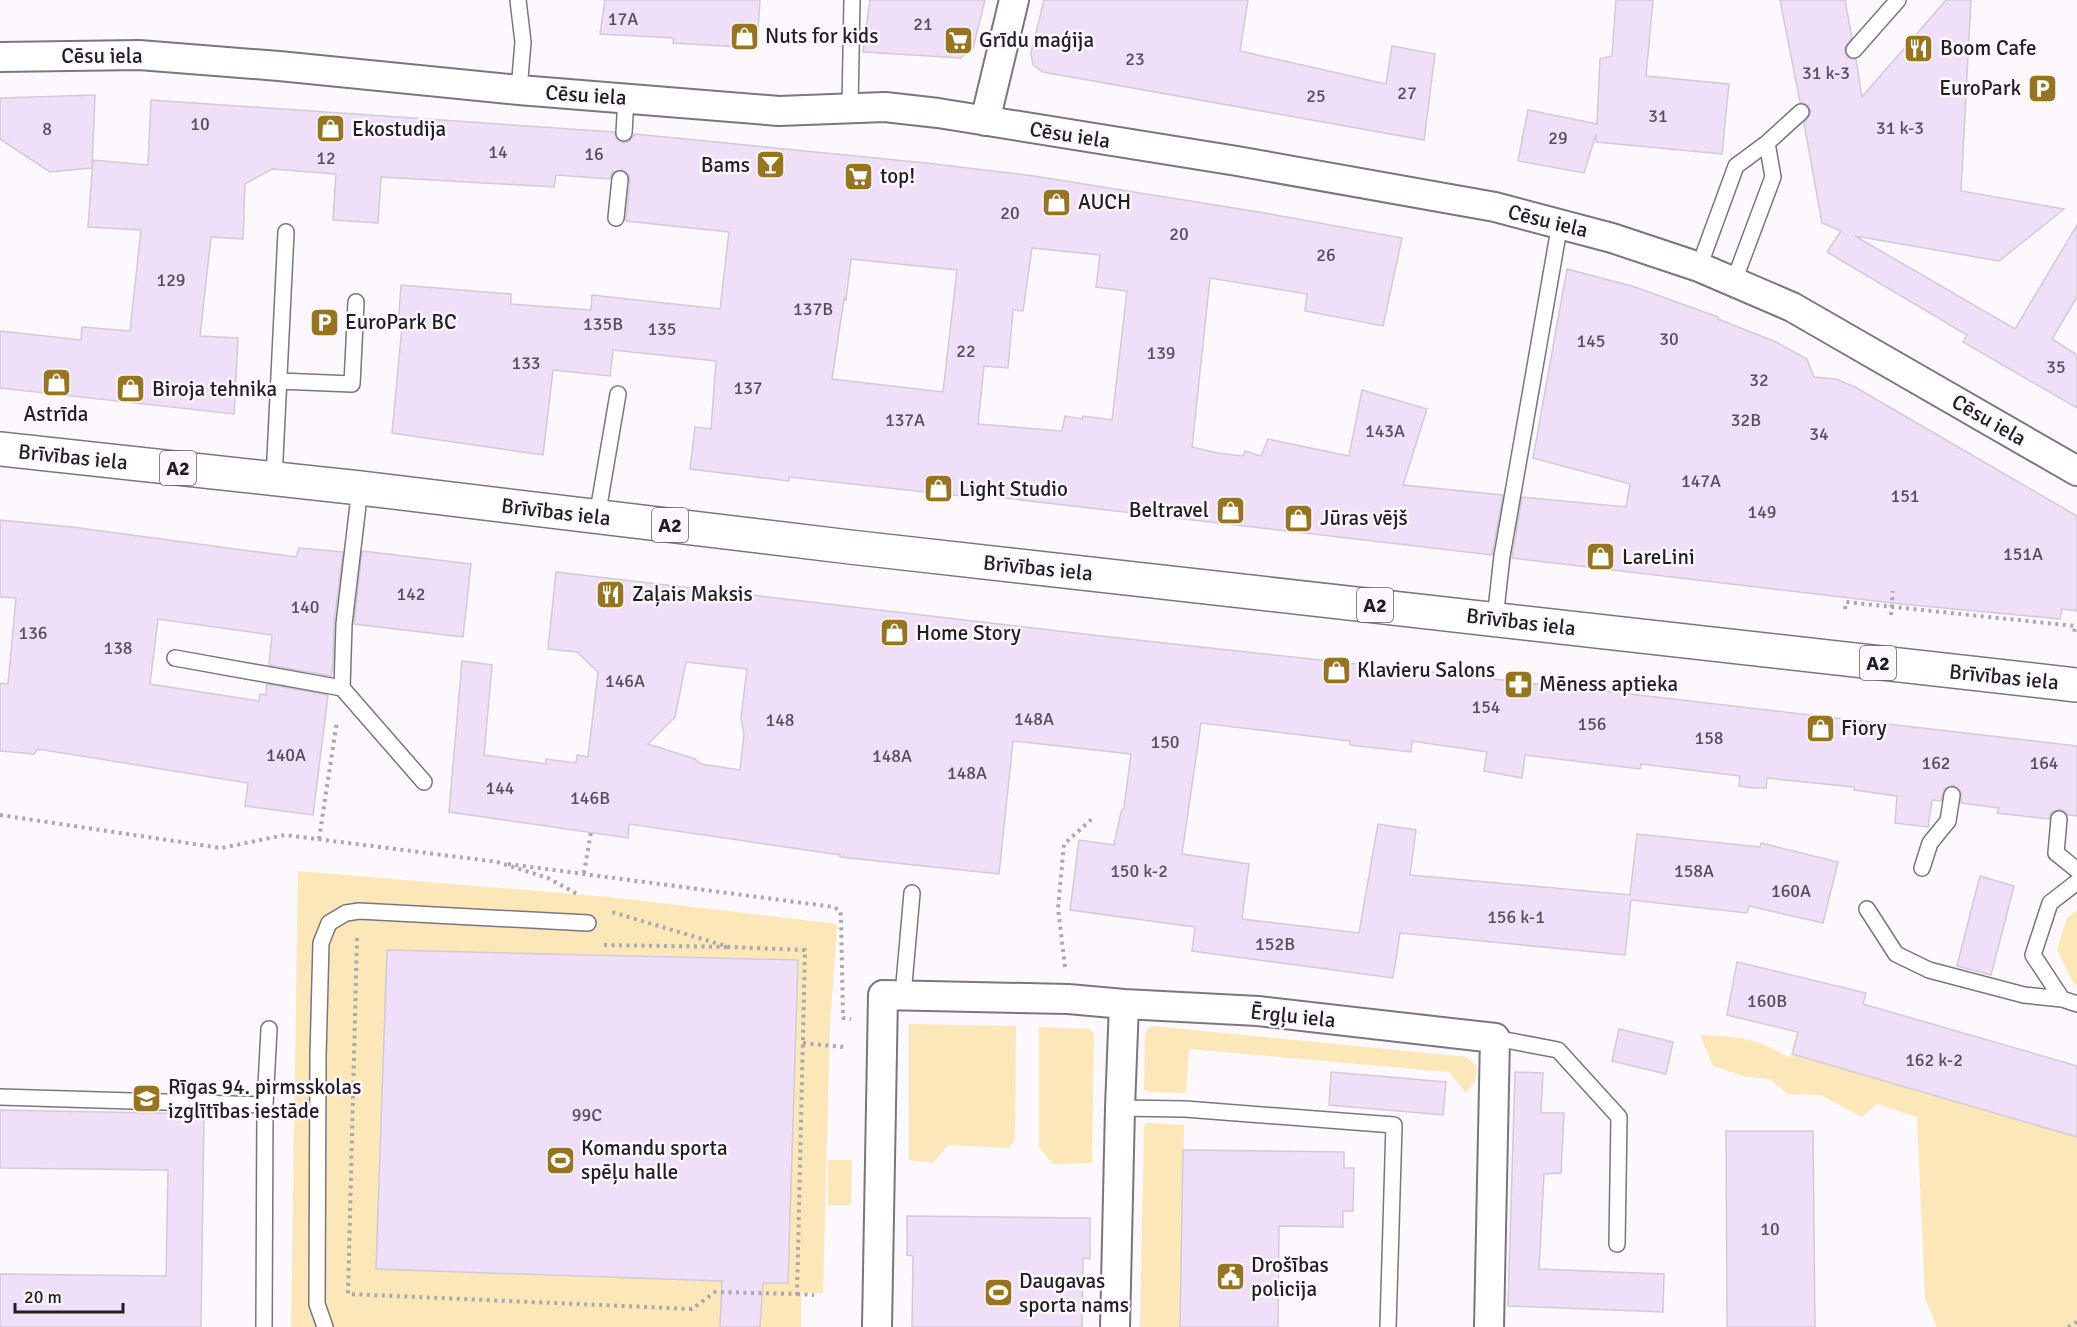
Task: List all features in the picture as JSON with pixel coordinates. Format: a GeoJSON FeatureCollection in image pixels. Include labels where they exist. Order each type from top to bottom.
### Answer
{"type":"FeatureCollection","features":[{"type":"Feature","properties":{"kind":"highway","name":"Brīvības iela"},"geometry":{"type":"LineString","coordinates":[[0,449],[360,488],[850,547],[1495,619],[1792,655],[2077,685]]}},
{"type":"Feature","properties":{"kind":"street"},"geometry":{"type":"LineString","coordinates":[[985,121],[1014,0]]}},
{"type":"Feature","properties":{"kind":"street","name":"Cēsu iela"},"geometry":{"type":"LineString","coordinates":[[0,57],[139,55],[779,111],[885,107],[1237,161],[1495,207],[1612,238],[1699,267],[1792,307],[2077,471]]}},
{"type":"Feature","properties":{"kind":"street"},"geometry":{"type":"LineString","coordinates":[[877,1327],[884,995],[903,995]]}},
{"type":"Feature","properties":{"kind":"street","name":"Ērgļu iela"},"geometry":{"type":"LineString","coordinates":[[903,995],[1068,999],[1258,1011],[1495,1038]]}},
{"type":"Feature","properties":{"kind":"street"},"geometry":{"type":"LineString","coordinates":[[1116,1327],[1124,1004]]}},
{"type":"Feature","properties":{"kind":"street"},"geometry":{"type":"LineString","coordinates":[[1489,1327],[1495,1038]]}},
{"type":"Feature","properties":{"kind":"lane"},"geometry":{"type":"LineString","coordinates":[[519,0],[523,42],[519,90]]}},
{"type":"Feature","properties":{"kind":"lane"},"geometry":{"type":"LineString","coordinates":[[850,107],[852,0]]}},
{"type":"Feature","properties":{"kind":"lane"},"geometry":{"type":"LineString","coordinates":[[1854,50],[1898,0]]}},
{"type":"Feature","properties":{"kind":"lane"},"geometry":{"type":"LineString","coordinates":[[624,133],[626,98]]}},
{"type":"Feature","properties":{"kind":"lane"},"geometry":{"type":"LineString","coordinates":[[1699,267],[1736,166],[1767,143],[1802,112]]}},
{"type":"Feature","properties":{"kind":"lane"},"geometry":{"type":"LineString","coordinates":[[1734,281],[1773,177],[1767,143]]}},
{"type":"Feature","properties":{"kind":"lane"},"geometry":{"type":"LineString","coordinates":[[616,218],[620,179]]}},
{"type":"Feature","properties":{"kind":"lane"},"geometry":{"type":"LineString","coordinates":[[1495,619],[1500,567],[1560,223]]}},
{"type":"Feature","properties":{"kind":"lane"},"geometry":{"type":"LineString","coordinates":[[274,479],[286,232]]}},
{"type":"Feature","properties":{"kind":"lane"},"geometry":{"type":"LineString","coordinates":[[279,381],[352,384],[356,302]]}},
{"type":"Feature","properties":{"kind":"lane"},"geometry":{"type":"LineString","coordinates":[[597,516],[618,394]]}},
{"type":"Feature","properties":{"kind":"lane"},"geometry":{"type":"LineString","coordinates":[[342,688],[344,624],[360,488]]}},
{"type":"Feature","properties":{"kind":"lane"},"geometry":{"type":"LineString","coordinates":[[175,658],[342,688],[424,782]]}},
{"type":"Feature","properties":{"kind":"lane"},"geometry":{"type":"LineString","coordinates":[[1922,868],[1930,843],[1948,821],[1952,795]]}},
{"type":"Feature","properties":{"kind":"lane"},"geometry":{"type":"LineString","coordinates":[[2059,819],[2056,853],[2077,870]]}},
{"type":"Feature","properties":{"kind":"lane"},"geometry":{"type":"LineString","coordinates":[[2062,999],[2033,955],[2050,903],[2077,882]]}},
{"type":"Feature","properties":{"kind":"lane"},"geometry":{"type":"LineString","coordinates":[[903,995],[912,892]]}},
{"type":"Feature","properties":{"kind":"lane"},"geometry":{"type":"LineString","coordinates":[[1867,909],[1896,954],[1929,970],[2024,995],[2062,999],[2077,1004]]}},
{"type":"Feature","properties":{"kind":"lane"},"geometry":{"type":"LineString","coordinates":[[325,1327],[317,1304],[318,1056],[321,943],[329,924],[346,913],[359,911],[588,923]]}},
{"type":"Feature","properties":{"kind":"lane"},"geometry":{"type":"LineString","coordinates":[[264,1327],[265,1105],[269,1029]]}},
{"type":"Feature","properties":{"kind":"lane"},"geometry":{"type":"LineString","coordinates":[[1495,1038],[1558,1050],[1618,1117],[1617,1244]]}},
{"type":"Feature","properties":{"kind":"lane"},"geometry":{"type":"LineString","coordinates":[[0,1097],[265,1105]]}},
{"type":"Feature","properties":{"kind":"lane"},"geometry":{"type":"LineString","coordinates":[[1120,1108],[1185,1109],[1394,1125],[1388,1327]]}},
{"type":"Feature","properties":{"kind":"path"},"geometry":{"type":"LineString","coordinates":[[1891,615],[1893,591]]}},
{"type":"Feature","properties":{"kind":"path"},"geometry":{"type":"LineString","coordinates":[[1845,609],[1846,602],[2075,626],[2074,634]]}},
{"type":"Feature","properties":{"kind":"path"},"geometry":{"type":"LineString","coordinates":[[1996,626],[1998,618]]}},
{"type":"Feature","properties":{"kind":"path"},"geometry":{"type":"LineString","coordinates":[[319,839],[342,688]]}},
{"type":"Feature","properties":{"kind":"path"},"geometry":{"type":"LineString","coordinates":[[0,815],[221,848],[285,835],[834,907],[840,911],[841,916],[843,1018]]}},
{"type":"Feature","properties":{"kind":"path"},"geometry":{"type":"LineString","coordinates":[[1058,908],[1064,844],[1094,817]]}},
{"type":"Feature","properties":{"kind":"path"},"geometry":{"type":"LineString","coordinates":[[584,873],[591,832]]}},
{"type":"Feature","properties":{"kind":"path"},"geometry":{"type":"LineString","coordinates":[[497,862],[548,878],[586,899]]}},
{"type":"Feature","properties":{"kind":"path"},"geometry":{"type":"LineString","coordinates":[[605,909],[729,947]]}},
{"type":"Feature","properties":{"kind":"path"},"geometry":{"type":"LineString","coordinates":[[357,937],[348,1294],[692,1309],[715,1292],[814,1295]]}},
{"type":"Feature","properties":{"kind":"path"},"geometry":{"type":"LineString","coordinates":[[603,945],[806,950],[797,1294]]}},
{"type":"Feature","properties":{"kind":"path"},"geometry":{"type":"LineString","coordinates":[[802,1043],[843,1047]]}},
{"type":"Feature","properties":{"kind":"path"},"geometry":{"type":"LineString","coordinates":[[2068,1327],[2077,1322]]}},
{"type":"Feature","properties":{"kind":"shaded area","name":"Komandu sporta spēļu halle"},"geometry":{"type":"Polygon","coordinates":[[[298,871],[609,897],[837,924],[830,1027],[823,1293],[801,1293],[801,1327],[291,1327],[298,871]]]}},
{"type":"Feature","properties":{"kind":"shaded area"},"geometry":{"type":"Polygon","coordinates":[[[2077,910],[2077,985],[2074,984],[2057,950],[2067,918],[2077,910]]]}},
{"type":"Feature","properties":{"kind":"shaded area"},"geometry":{"type":"Polygon","coordinates":[[[909,1024],[1016,1026],[1015,1140],[1008,1148],[948,1145],[933,1163],[909,1160],[909,1024]]]}},
{"type":"Feature","properties":{"kind":"shaded area"},"geometry":{"type":"Polygon","coordinates":[[[1153,1026],[1467,1057],[1477,1066],[1475,1081],[1466,1093],[1449,1072],[1189,1049],[1186,1093],[1148,1092],[1144,1089],[1145,1034],[1148,1028],[1153,1026]]]}},
{"type":"Feature","properties":{"kind":"shaded area"},"geometry":{"type":"Polygon","coordinates":[[[1039,1027],[1089,1029],[1094,1034],[1092,1163],[1053,1164],[1039,1147],[1039,1027]]]}},
{"type":"Feature","properties":{"kind":"shaded area"},"geometry":{"type":"Polygon","coordinates":[[[1700,1035],[1747,1039],[1790,1058],[1792,1054],[2077,1137],[2077,1327],[1937,1327],[1925,1298],[1917,1117],[1877,1104],[1862,1117],[1821,1095],[1788,1094],[1769,1079],[1747,1077],[1713,1066],[1700,1035]]]}},
{"type":"Feature","properties":{"kind":"shaded area"},"geometry":{"type":"Polygon","coordinates":[[[1147,1123],[1184,1125],[1182,1327],[1140,1327],[1144,1126],[1147,1123]]]}},
{"type":"Feature","properties":{"kind":"shaded area"},"geometry":{"type":"Polygon","coordinates":[[[828,1160],[852,1160],[851,1205],[828,1205],[828,1160]]]}},
{"type":"Feature","properties":{"kind":"building"},"geometry":{"type":"Polygon","coordinates":[[[605,0],[760,0],[757,48],[673,43],[674,38],[600,34],[605,0]]]}},
{"type":"Feature","properties":{"kind":"building"},"geometry":{"type":"Polygon","coordinates":[[[870,0],[985,0],[973,48],[961,58],[863,52],[870,0]]]}},
{"type":"Feature","properties":{"kind":"building"},"geometry":{"type":"Polygon","coordinates":[[[1044,0],[1248,0],[1240,51],[1386,84],[1392,46],[1435,54],[1424,140],[1043,72],[1033,65],[1031,53],[1044,0]]]}},
{"type":"Feature","properties":{"kind":"building"},"geometry":{"type":"Polygon","coordinates":[[[1616,0],[1653,0],[1646,76],[1729,84],[1722,154],[1596,142],[1596,134],[1584,173],[1518,161],[1528,110],[1597,124],[1600,59],[1612,56],[1616,0]]]}},
{"type":"Feature","properties":{"kind":"building"},"geometry":{"type":"Polygon","coordinates":[[[1780,0],[1845,0],[1852,38],[1845,48],[1845,53],[1848,58],[1856,59],[1862,97],[1946,0],[1971,0],[1961,191],[2064,209],[1999,261],[1855,236],[2015,329],[2077,225],[2077,297],[2052,339],[2077,355],[2077,408],[1963,342],[1967,335],[1827,252],[1841,231],[1822,223],[1804,123],[1811,111],[1808,105],[1800,102],[1780,0]]]}},
{"type":"Feature","properties":{"kind":"building"},"geometry":{"type":"Polygon","coordinates":[[[95,95],[92,168],[50,172],[0,139],[0,98],[95,95]]]}},
{"type":"Feature","properties":{"kind":"building"},"geometry":{"type":"Polygon","coordinates":[[[151,100],[614,132],[616,138],[623,143],[629,141],[635,134],[926,163],[1034,176],[1265,213],[1402,238],[1383,326],[1305,311],[1307,294],[1210,278],[1192,447],[1243,456],[1245,451],[1261,456],[1268,439],[1349,456],[1362,390],[1427,409],[1403,485],[1503,495],[1492,555],[970,494],[970,497],[789,477],[789,481],[690,469],[695,427],[711,429],[716,361],[613,350],[610,376],[553,370],[543,455],[392,433],[402,326],[398,326],[401,285],[511,294],[511,304],[591,310],[592,295],[720,309],[729,232],[626,221],[630,180],[629,175],[622,169],[612,173],[610,179],[556,175],[554,187],[381,177],[378,223],[333,220],[336,174],[272,169],[245,184],[243,239],[211,237],[200,336],[238,338],[234,414],[0,388],[0,331],[81,340],[82,327],[130,331],[141,230],[88,227],[93,160],[148,165],[151,100]],[[1032,248],[1023,311],[1013,310],[1008,368],[984,366],[978,424],[1062,431],[1065,416],[1112,420],[1127,291],[1096,287],[1100,255],[1032,248]],[[851,259],[832,379],[943,392],[957,270],[851,259]]]}},
{"type":"Feature","properties":{"kind":"building"},"geometry":{"type":"Polygon","coordinates":[[[1567,269],[1635,287],[1718,317],[1718,319],[1776,342],[1807,359],[1814,377],[1836,379],[1855,387],[2077,516],[2077,611],[2062,609],[2060,619],[1901,604],[1512,558],[1522,497],[1626,507],[1630,484],[1533,458],[1567,269]]]}},
{"type":"Feature","properties":{"kind":"building"},"geometry":{"type":"Polygon","coordinates":[[[0,520],[72,527],[296,557],[299,548],[343,552],[334,623],[331,676],[269,665],[272,635],[158,619],[150,684],[259,701],[260,694],[266,695],[267,684],[328,695],[313,815],[245,806],[248,783],[38,749],[34,754],[0,751],[0,683],[8,684],[16,598],[0,597],[0,520]]]}},
{"type":"Feature","properties":{"kind":"building"},"geometry":{"type":"Polygon","coordinates":[[[362,551],[471,564],[463,637],[354,624],[362,551]]]}},
{"type":"Feature","properties":{"kind":"building"},"geometry":{"type":"Polygon","coordinates":[[[556,572],[2077,746],[2077,816],[2068,815],[2059,809],[2051,813],[2049,819],[1997,813],[1999,808],[1961,803],[1961,791],[1953,785],[1944,789],[1941,801],[1932,800],[1928,827],[1895,823],[1897,796],[1854,790],[1854,787],[1767,778],[1766,788],[1754,788],[1739,786],[1740,776],[1641,764],[1640,769],[1525,755],[1522,778],[1484,771],[1487,752],[1412,741],[1411,752],[1350,745],[1350,741],[1201,723],[1182,854],[1249,864],[1242,919],[1359,933],[1378,824],[1416,830],[1410,875],[1630,895],[1637,834],[1760,847],[1761,843],[1838,862],[1823,923],[1749,906],[1747,913],[1631,900],[1625,955],[1400,933],[1393,978],[1192,951],[1195,927],[1070,910],[1079,840],[1114,845],[1121,812],[1124,808],[1131,754],[1013,741],[999,874],[840,857],[840,855],[629,824],[628,838],[449,812],[462,661],[492,665],[484,755],[546,764],[546,759],[576,763],[577,755],[588,757],[598,672],[577,652],[548,649],[556,572]],[[686,662],[675,717],[648,744],[695,759],[701,764],[740,770],[744,734],[741,718],[747,669],[686,662]]]}},
{"type":"Feature","properties":{"kind":"building"},"geometry":{"type":"Polygon","coordinates":[[[1980,876],[2014,886],[1991,975],[1957,966],[1980,876]]]}},
{"type":"Feature","properties":{"kind":"building"},"geometry":{"type":"Polygon","coordinates":[[[387,950],[798,960],[788,1283],[763,1283],[760,1327],[720,1327],[722,1281],[376,1269],[387,950]]]}},
{"type":"Feature","properties":{"kind":"building"},"geometry":{"type":"Polygon","coordinates":[[[1737,962],[1866,993],[1863,1004],[2077,1066],[2077,1137],[1792,1054],[1798,1032],[1727,1015],[1737,962]]]}},
{"type":"Feature","properties":{"kind":"building"},"geometry":{"type":"Polygon","coordinates":[[[1619,1029],[1673,1042],[1666,1074],[1612,1061],[1619,1029]]]}},
{"type":"Feature","properties":{"kind":"building"},"geometry":{"type":"Polygon","coordinates":[[[1331,1072],[1446,1082],[1443,1115],[1329,1105],[1331,1072]]]}},
{"type":"Feature","properties":{"kind":"building"},"geometry":{"type":"Polygon","coordinates":[[[1515,1072],[1543,1073],[1541,1113],[1564,1113],[1561,1173],[1544,1174],[1539,1269],[1664,1274],[1663,1312],[1508,1306],[1515,1072]]]}},
{"type":"Feature","properties":{"kind":"building"},"geometry":{"type":"Polygon","coordinates":[[[0,1110],[204,1114],[201,1327],[0,1327],[0,1274],[166,1276],[168,1170],[0,1168],[0,1110]]]}},
{"type":"Feature","properties":{"kind":"building"},"geometry":{"type":"Polygon","coordinates":[[[1726,1131],[1813,1131],[1815,1327],[1727,1327],[1726,1131]]]}},
{"type":"Feature","properties":{"kind":"building","name":"Drošības policija"},"geometry":{"type":"Polygon","coordinates":[[[1183,1150],[1344,1152],[1344,1168],[1354,1168],[1353,1211],[1343,1211],[1343,1227],[1279,1226],[1278,1327],[1180,1327],[1183,1150]]]}},
{"type":"Feature","properties":{"kind":"building","name":"Daugavas sporta nams"},"geometry":{"type":"Polygon","coordinates":[[[907,1216],[1090,1218],[1090,1259],[1083,1258],[1082,1327],[912,1327],[913,1256],[907,1255],[907,1216]]]}},
{"type":"Feature","properties":{"kind":"place","name":"Nuts for kids"},"geometry":{"type":"Point","coordinates":[744,36]}},
{"type":"Feature","properties":{"kind":"place","name":"Grīdu maģija"},"geometry":{"type":"Point","coordinates":[958,40]}},
{"type":"Feature","properties":{"kind":"place","name":"Boom Cafe"},"geometry":{"type":"Point","coordinates":[1919,48]}},
{"type":"Feature","properties":{"kind":"place","name":"EuroPark"},"geometry":{"type":"Point","coordinates":[2042,88]}},
{"type":"Feature","properties":{"kind":"place","name":"Ekostudija"},"geometry":{"type":"Point","coordinates":[331,129]}},
{"type":"Feature","properties":{"kind":"place","name":"Bams"},"geometry":{"type":"Point","coordinates":[771,165]}},
{"type":"Feature","properties":{"kind":"place","name":"top!"},"geometry":{"type":"Point","coordinates":[859,176]}},
{"type":"Feature","properties":{"kind":"place","name":"AUCH"},"geometry":{"type":"Point","coordinates":[1057,202]}},
{"type":"Feature","properties":{"kind":"place","name":"EuroPark BC"},"geometry":{"type":"Point","coordinates":[324,322]}},
{"type":"Feature","properties":{"kind":"place","name":"Astrīda"},"geometry":{"type":"Point","coordinates":[56,383]}},
{"type":"Feature","properties":{"kind":"place","name":"Biroja tehnika"},"geometry":{"type":"Point","coordinates":[131,389]}},
{"type":"Feature","properties":{"kind":"place","name":"Light Studio"},"geometry":{"type":"Point","coordinates":[938,489]}},
{"type":"Feature","properties":{"kind":"place","name":"Beltravel"},"geometry":{"type":"Point","coordinates":[1230,510]}},
{"type":"Feature","properties":{"kind":"place","name":"Jūras vējš"},"geometry":{"type":"Point","coordinates":[1299,518]}},
{"type":"Feature","properties":{"kind":"place","name":"LareLini"},"geometry":{"type":"Point","coordinates":[1601,557]}},
{"type":"Feature","properties":{"kind":"place","name":"Zaļais Maksis"},"geometry":{"type":"Point","coordinates":[611,594]}},
{"type":"Feature","properties":{"kind":"place","name":"Home Story"},"geometry":{"type":"Point","coordinates":[895,633]}},
{"type":"Feature","properties":{"kind":"place","name":"Klavieru Salons"},"geometry":{"type":"Point","coordinates":[1336,670]}},
{"type":"Feature","properties":{"kind":"place","name":"Mēness aptieka"},"geometry":{"type":"Point","coordinates":[1518,684]}},
{"type":"Feature","properties":{"kind":"place","name":"Fiory"},"geometry":{"type":"Point","coordinates":[1820,728]}},
{"type":"Feature","properties":{"kind":"place","name":"Rīgas 94. pirmsskolas izglītības iestāde"},"geometry":{"type":"Point","coordinates":[147,1099]}},
{"type":"Feature","properties":{"kind":"place","name":"Komandu sporta spēļu halle"},"geometry":{"type":"Point","coordinates":[560,1160]}},
{"type":"Feature","properties":{"kind":"place","name":"Drošības policija"},"geometry":{"type":"Point","coordinates":[1230,1277]}},
{"type":"Feature","properties":{"kind":"place","name":"Daugavas sporta nams"},"geometry":{"type":"Point","coordinates":[998,1293]}}]}
